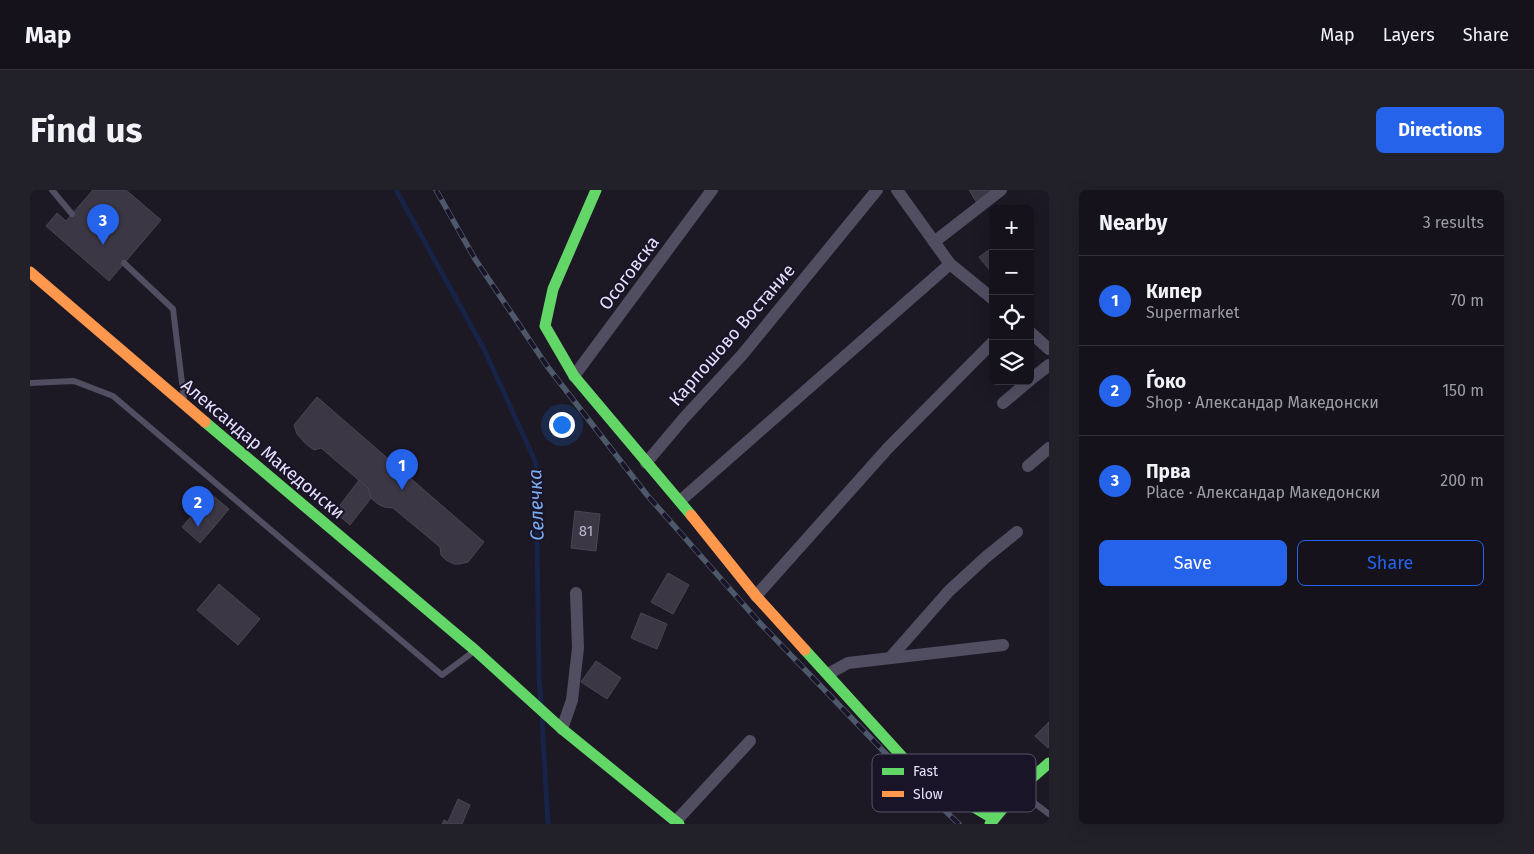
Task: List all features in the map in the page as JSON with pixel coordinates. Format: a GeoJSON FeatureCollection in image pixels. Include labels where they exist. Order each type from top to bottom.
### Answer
{"type":"FeatureCollection","features":[{"type":"Feature","properties":{"kind":"main road"},"geometry":{"type":"LineString","coordinates":[[596,190],[553,290],[545,326],[574,376],[680,501],[756,596],[901,754]]}},
{"type":"Feature","properties":{"kind":"main road","name":"Александар Македонски"},"geometry":{"type":"LineString","coordinates":[[30,272],[185,406],[476,650],[562,729]]}},
{"type":"Feature","properties":{"kind":"main road"},"geometry":{"type":"LineString","coordinates":[[562,729],[677,823]]}},
{"type":"Feature","properties":{"kind":"main road"},"geometry":{"type":"LineString","coordinates":[[1036,774],[1049,763]]}},
{"type":"Feature","properties":{"kind":"main road"},"geometry":{"type":"LineString","coordinates":[[977,812],[992,822],[1000,812]]}},
{"type":"Feature","properties":{"kind":"street","name":"Осоговска"},"geometry":{"type":"LineString","coordinates":[[574,376],[712,190]]}},
{"type":"Feature","properties":{"kind":"street","name":"Карпошово Востание"},"geometry":{"type":"LineString","coordinates":[[646,463],[742,355],[877,190]]}},
{"type":"Feature","properties":{"kind":"street"},"geometry":{"type":"LineString","coordinates":[[898,190],[950,264],[989,296]]}},
{"type":"Feature","properties":{"kind":"street"},"geometry":{"type":"LineString","coordinates":[[934,242],[1001,190]]}},
{"type":"Feature","properties":{"kind":"street"},"geometry":{"type":"LineString","coordinates":[[680,501],[950,264]]}},
{"type":"Feature","properties":{"kind":"street"},"geometry":{"type":"LineString","coordinates":[[1034,336],[1049,349]]}},
{"type":"Feature","properties":{"kind":"street"},"geometry":{"type":"LineString","coordinates":[[756,596],[888,448],[989,346]]}},
{"type":"Feature","properties":{"kind":"street"},"geometry":{"type":"LineString","coordinates":[[1034,377],[1049,364]]}},
{"type":"Feature","properties":{"kind":"street"},"geometry":{"type":"LineString","coordinates":[[1003,403],[1025,385]]}},
{"type":"Feature","properties":{"kind":"street"},"geometry":{"type":"LineString","coordinates":[[1028,466],[1049,448]]}},
{"type":"Feature","properties":{"kind":"street"},"geometry":{"type":"LineString","coordinates":[[890,658],[949,591],[1017,532]]}},
{"type":"Feature","properties":{"kind":"street"},"geometry":{"type":"LineString","coordinates":[[562,729],[572,700],[578,648],[576,593]]}},
{"type":"Feature","properties":{"kind":"street"},"geometry":{"type":"LineString","coordinates":[[828,674],[848,663],[1003,646]]}},
{"type":"Feature","properties":{"kind":"street"},"geometry":{"type":"LineString","coordinates":[[677,823],[750,741]]}},
{"type":"Feature","properties":{"kind":"lane"},"geometry":{"type":"LineString","coordinates":[[52,190],[72,214]]}},
{"type":"Feature","properties":{"kind":"lane"},"geometry":{"type":"LineString","coordinates":[[124,263],[173,309],[185,406]]}},
{"type":"Feature","properties":{"kind":"lane"},"geometry":{"type":"LineString","coordinates":[[30,383],[74,381],[113,396],[442,675],[476,650]]}},
{"type":"Feature","properties":{"kind":"lane"},"geometry":{"type":"LineString","coordinates":[[1036,804],[1049,814]]}},
{"type":"Feature","properties":{"kind":"building"},"geometry":{"type":"Polygon","coordinates":[[[93,190],[126,190],[161,220],[109,281],[46,226],[57,213],[66,221],[93,190]]]}},
{"type":"Feature","properties":{"kind":"building"},"geometry":{"type":"Polygon","coordinates":[[[969,190],[994,190],[977,203],[969,190]]]}},
{"type":"Feature","properties":{"kind":"building"},"geometry":{"type":"Polygon","coordinates":[[[989,250],[989,270],[979,257],[989,250]]]}},
{"type":"Feature","properties":{"kind":"building"},"geometry":{"type":"Polygon","coordinates":[[[317,397],[484,542],[468,562],[454,564],[446,560],[441,555],[440,547],[393,508],[378,504],[371,498],[368,488],[321,448],[314,450],[305,443],[297,434],[294,425],[317,397]]]}},
{"type":"Feature","properties":{"kind":"building"},"geometry":{"type":"Polygon","coordinates":[[[359,480],[368,488],[371,498],[350,525],[335,512],[359,480]]]}},
{"type":"Feature","properties":{"kind":"building"},"geometry":{"type":"Polygon","coordinates":[[[211,494],[229,509],[214,527],[196,511],[211,494]]]}},
{"type":"Feature","properties":{"kind":"building"},"geometry":{"type":"Polygon","coordinates":[[[196,511],[214,527],[200,543],[182,527],[196,511]]]}},
{"type":"Feature","properties":{"kind":"building"},"geometry":{"type":"Polygon","coordinates":[[[575,511],[600,514],[596,551],[571,548],[575,511]]]}},
{"type":"Feature","properties":{"kind":"building"},"geometry":{"type":"Polygon","coordinates":[[[668,573],[689,585],[673,614],[651,602],[668,573]]]}},
{"type":"Feature","properties":{"kind":"building"},"geometry":{"type":"Polygon","coordinates":[[[219,584],[260,619],[238,645],[197,610],[219,584]]]}},
{"type":"Feature","properties":{"kind":"building"},"geometry":{"type":"Polygon","coordinates":[[[641,613],[667,624],[657,649],[631,638],[641,613]]]}},
{"type":"Feature","properties":{"kind":"building"},"geometry":{"type":"Polygon","coordinates":[[[596,661],[621,678],[607,699],[581,682],[596,661]]]}},
{"type":"Feature","properties":{"kind":"building"},"geometry":{"type":"Polygon","coordinates":[[[1049,722],[1049,746],[1048,748],[1035,736],[1049,722]]]}},
{"type":"Feature","properties":{"kind":"building"},"geometry":{"type":"Polygon","coordinates":[[[458,799],[470,805],[462,824],[442,824],[444,820],[448,822],[458,799]]]}},
{"type":"Feature","properties":{"kind":"waterway","name":"Селечка"},"geometry":{"type":"LineString","coordinates":[[396,190],[484,349],[536,463],[541,704]]}},
{"type":"Feature","properties":{"kind":"waterway","name":"Селечка"},"geometry":{"type":"LineString","coordinates":[[542,720],[548,824]]}},
{"type":"Feature","properties":{"kind":"railway"},"geometry":{"type":"LineString","coordinates":[[436,190],[475,259],[547,366],[647,495],[759,622],[886,754]]}},
{"type":"Feature","properties":{"kind":"railway"},"geometry":{"type":"LineString","coordinates":[[946,812],[959,824]]}},
{"type":"Feature","properties":{"kind":"traffic: fast"},"geometry":{"type":"LineString","coordinates":[[596,190],[553,289],[545,326],[574,376],[691,515]]}},
{"type":"Feature","properties":{"kind":"traffic: fast"},"geometry":{"type":"LineString","coordinates":[[205,422],[476,651],[562,729],[679,824]]}},
{"type":"Feature","properties":{"kind":"traffic: fast"},"geometry":{"type":"LineString","coordinates":[[805,650],[900,754]]}},
{"type":"Feature","properties":{"kind":"traffic: fast"},"geometry":{"type":"LineString","coordinates":[[1036,774],[1049,763]]}},
{"type":"Feature","properties":{"kind":"traffic: fast"},"geometry":{"type":"LineString","coordinates":[[982,812],[994,819]]}},
{"type":"Feature","properties":{"kind":"traffic: fast"},"geometry":{"type":"LineString","coordinates":[[990,824],[1000,812]]}},
{"type":"Feature","properties":{"kind":"traffic: slow"},"geometry":{"type":"LineString","coordinates":[[30,272],[205,422]]}},
{"type":"Feature","properties":{"kind":"traffic: slow"},"geometry":{"type":"LineString","coordinates":[[691,515],[756,596],[805,650]]}},
{"type":"Feature","properties":{"kind":"place","name":"Прва"},"geometry":{"type":"Point","coordinates":[103,245]}},
{"type":"Feature","properties":{"kind":"place","name":"Кипер"},"geometry":{"type":"Point","coordinates":[402,490]}},
{"type":"Feature","properties":{"kind":"place","name":"Ѓоко"},"geometry":{"type":"Point","coordinates":[198,527]}}]}
